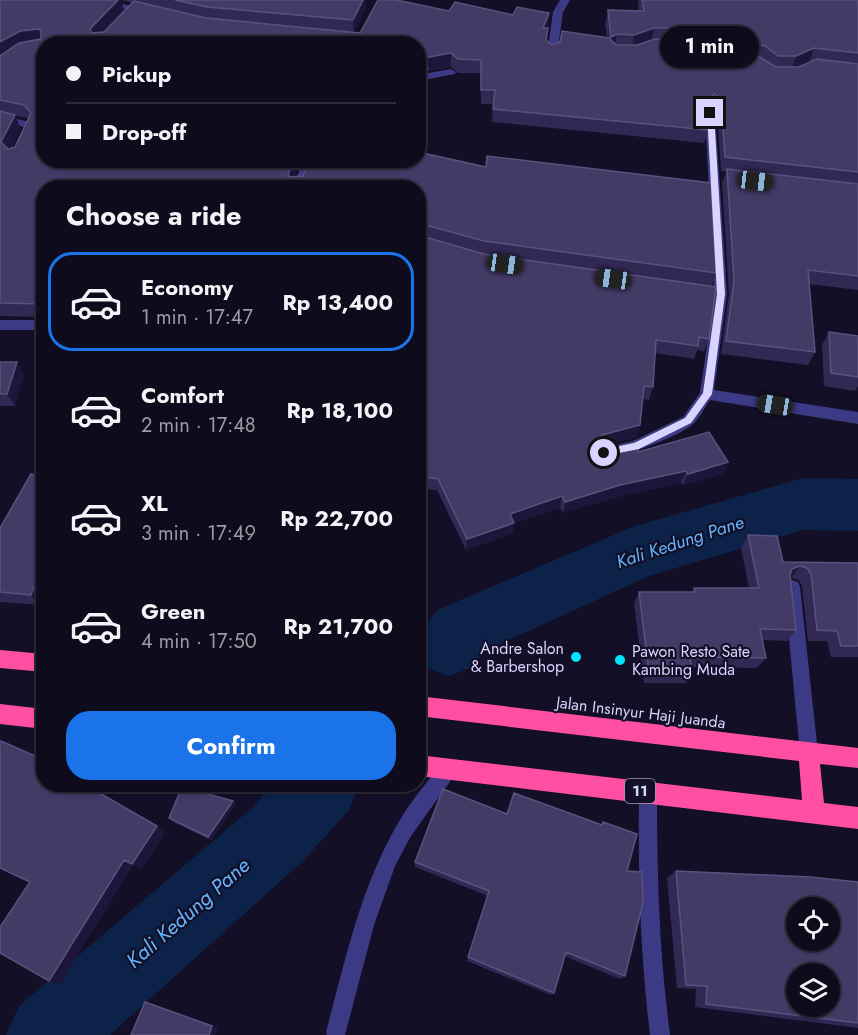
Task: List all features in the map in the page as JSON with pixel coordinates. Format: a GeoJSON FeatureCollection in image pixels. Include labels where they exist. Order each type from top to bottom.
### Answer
{"type":"FeatureCollection","features":[{"type":"Feature","properties":{"kind":"highway"},"geometry":{"type":"LineString","coordinates":[[0,659],[36,662]]}},
{"type":"Feature","properties":{"kind":"highway","name":"Jalan Insinyur Haji Juanda"},"geometry":{"type":"LineString","coordinates":[[426,707],[858,758]]}},
{"type":"Feature","properties":{"kind":"highway"},"geometry":{"type":"LineString","coordinates":[[0,714],[36,718]]}},
{"type":"Feature","properties":{"kind":"highway"},"geometry":{"type":"LineString","coordinates":[[809,753],[814,813]]}},
{"type":"Feature","properties":{"kind":"highway","name":"11"},"geometry":{"type":"LineString","coordinates":[[426,766],[858,818]]}},
{"type":"Feature","properties":{"kind":"street"},"geometry":{"type":"LineString","coordinates":[[98,0],[132,13],[156,14]]}},
{"type":"Feature","properties":{"kind":"street"},"geometry":{"type":"LineString","coordinates":[[552,54],[558,12],[565,0]]}},
{"type":"Feature","properties":{"kind":"street"},"geometry":{"type":"LineString","coordinates":[[426,77],[451,72]]}},
{"type":"Feature","properties":{"kind":"street"},"geometry":{"type":"LineString","coordinates":[[604,453],[636,446],[688,421],[707,394],[721,294],[720,177],[710,113]]}},
{"type":"Feature","properties":{"kind":"street"},"geometry":{"type":"LineString","coordinates":[[0,118],[30,125],[20,149]]}},
{"type":"Feature","properties":{"kind":"street"},"geometry":{"type":"LineString","coordinates":[[687,289],[721,294]]}},
{"type":"Feature","properties":{"kind":"street"},"geometry":{"type":"LineString","coordinates":[[0,325],[36,325]]}},
{"type":"Feature","properties":{"kind":"street"},"geometry":{"type":"LineString","coordinates":[[707,394],[858,418]]}},
{"type":"Feature","properties":{"kind":"street"},"geometry":{"type":"LineString","coordinates":[[792,587],[809,753]]}},
{"type":"Feature","properties":{"kind":"street"},"geometry":{"type":"LineString","coordinates":[[336,1032],[372,896],[396,841],[426,795],[450,769]]}},
{"type":"Feature","properties":{"kind":"street"},"geometry":{"type":"LineString","coordinates":[[648,792],[647,891],[652,972],[660,1035]]}},
{"type":"Feature","properties":{"kind":"building"},"geometry":{"type":"Polygon","coordinates":[[[0,0],[118,0],[90,29],[92,33],[104,32],[134,1],[206,18],[360,33],[378,0],[396,0],[449,11],[455,2],[513,15],[517,7],[549,13],[543,28],[548,28],[546,40],[552,45],[560,42],[562,31],[609,38],[616,45],[637,45],[655,39],[691,39],[755,54],[776,67],[799,67],[817,59],[858,64],[858,172],[725,157],[721,99],[715,94],[707,99],[708,130],[493,109],[495,90],[481,90],[481,60],[458,59],[451,53],[426,58],[426,36],[41,36],[39,29],[20,31],[0,42],[0,0]]]}},
{"type":"Feature","properties":{"kind":"building"},"geometry":{"type":"Polygon","coordinates":[[[175,0],[363,0],[353,20],[207,7],[175,0]]]}},
{"type":"Feature","properties":{"kind":"building"},"geometry":{"type":"Polygon","coordinates":[[[642,0],[858,0],[858,53],[814,48],[796,56],[778,56],[765,46],[691,28],[654,28],[634,35],[617,34],[611,37],[608,10],[644,11],[642,0]]]}},
{"type":"Feature","properties":{"kind":"building"},"geometry":{"type":"Polygon","coordinates":[[[36,40],[36,168],[291,168],[288,174],[290,177],[303,176],[306,168],[426,168],[426,154],[486,167],[487,156],[711,183],[716,273],[484,241],[426,225],[426,180],[36,180],[36,304],[0,303],[0,111],[15,115],[1,142],[8,149],[15,147],[31,113],[24,105],[0,100],[0,56],[19,43],[36,40]]]}},
{"type":"Feature","properties":{"kind":"building"},"geometry":{"type":"Polygon","coordinates":[[[727,169],[858,184],[858,276],[808,270],[815,352],[726,341],[734,281],[727,169]]]}},
{"type":"Feature","properties":{"kind":"building"},"geometry":{"type":"Polygon","coordinates":[[[426,237],[484,254],[716,287],[709,339],[699,337],[698,346],[656,340],[653,387],[644,386],[640,425],[602,435],[598,442],[601,447],[608,449],[639,442],[638,452],[709,432],[728,462],[688,474],[686,471],[620,485],[565,502],[562,496],[510,514],[514,523],[467,539],[438,479],[426,477],[426,237]]]}},
{"type":"Feature","properties":{"kind":"building"},"geometry":{"type":"Polygon","coordinates":[[[829,332],[858,336],[858,377],[831,373],[829,332]]]}},
{"type":"Feature","properties":{"kind":"building"},"geometry":{"type":"Polygon","coordinates":[[[0,362],[17,362],[7,394],[0,394],[0,362]]]}},
{"type":"Feature","properties":{"kind":"building"},"geometry":{"type":"Polygon","coordinates":[[[36,471],[36,582],[31,595],[0,592],[0,528],[31,474],[34,475],[36,471]]]}},
{"type":"Feature","properties":{"kind":"building"},"geometry":{"type":"Polygon","coordinates":[[[748,535],[777,536],[783,562],[858,563],[858,646],[841,646],[837,631],[817,630],[811,574],[807,568],[800,566],[792,569],[790,575],[796,630],[760,629],[766,658],[690,657],[692,673],[649,673],[639,592],[695,592],[694,588],[759,588],[748,535]]]}},
{"type":"Feature","properties":{"kind":"building"},"geometry":{"type":"Polygon","coordinates":[[[0,742],[36,756],[36,792],[98,792],[157,826],[132,864],[124,860],[49,981],[0,953],[0,927],[30,882],[0,868],[0,742]]]}},
{"type":"Feature","properties":{"kind":"building"},"geometry":{"type":"Polygon","coordinates":[[[443,789],[507,814],[514,793],[602,825],[603,822],[637,834],[627,871],[642,872],[643,903],[625,976],[566,952],[554,993],[468,957],[489,891],[415,862],[443,789]]]}},
{"type":"Feature","properties":{"kind":"building"},"geometry":{"type":"Polygon","coordinates":[[[180,792],[200,792],[233,801],[208,837],[169,818],[180,792]]]}},
{"type":"Feature","properties":{"kind":"building"},"geometry":{"type":"Polygon","coordinates":[[[676,871],[810,877],[858,882],[858,1023],[810,1017],[840,1017],[840,963],[786,963],[786,1014],[706,1004],[707,986],[686,985],[676,871]]]}},
{"type":"Feature","properties":{"kind":"building"},"geometry":{"type":"Polygon","coordinates":[[[145,1002],[212,1026],[209,1035],[131,1035],[145,1002]]]}},
{"type":"Feature","properties":{"kind":"waterway","name":"Kali Kedung Pane"},"geometry":{"type":"LineString","coordinates":[[449,645],[462,630],[635,553],[803,504],[858,505]]}},
{"type":"Feature","properties":{"kind":"waterway","name":"Kali Kedung Pane"},"geometry":{"type":"LineString","coordinates":[[48,1035],[278,834],[316,792]]}},
{"type":"Feature","properties":{"kind":"place","name":"Andre Salon & Barbershop"},"geometry":{"type":"Point","coordinates":[576,657]}},
{"type":"Feature","properties":{"kind":"place","name":"Pawon Resto Sate Kambing Muda"},"geometry":{"type":"Point","coordinates":[620,660]}},
{"type":"Feature","properties":{"kind":"route"},"geometry":{"type":"LineString","coordinates":[[604,453],[636,446],[688,421],[707,394],[721,294],[710,113]]}}]}
